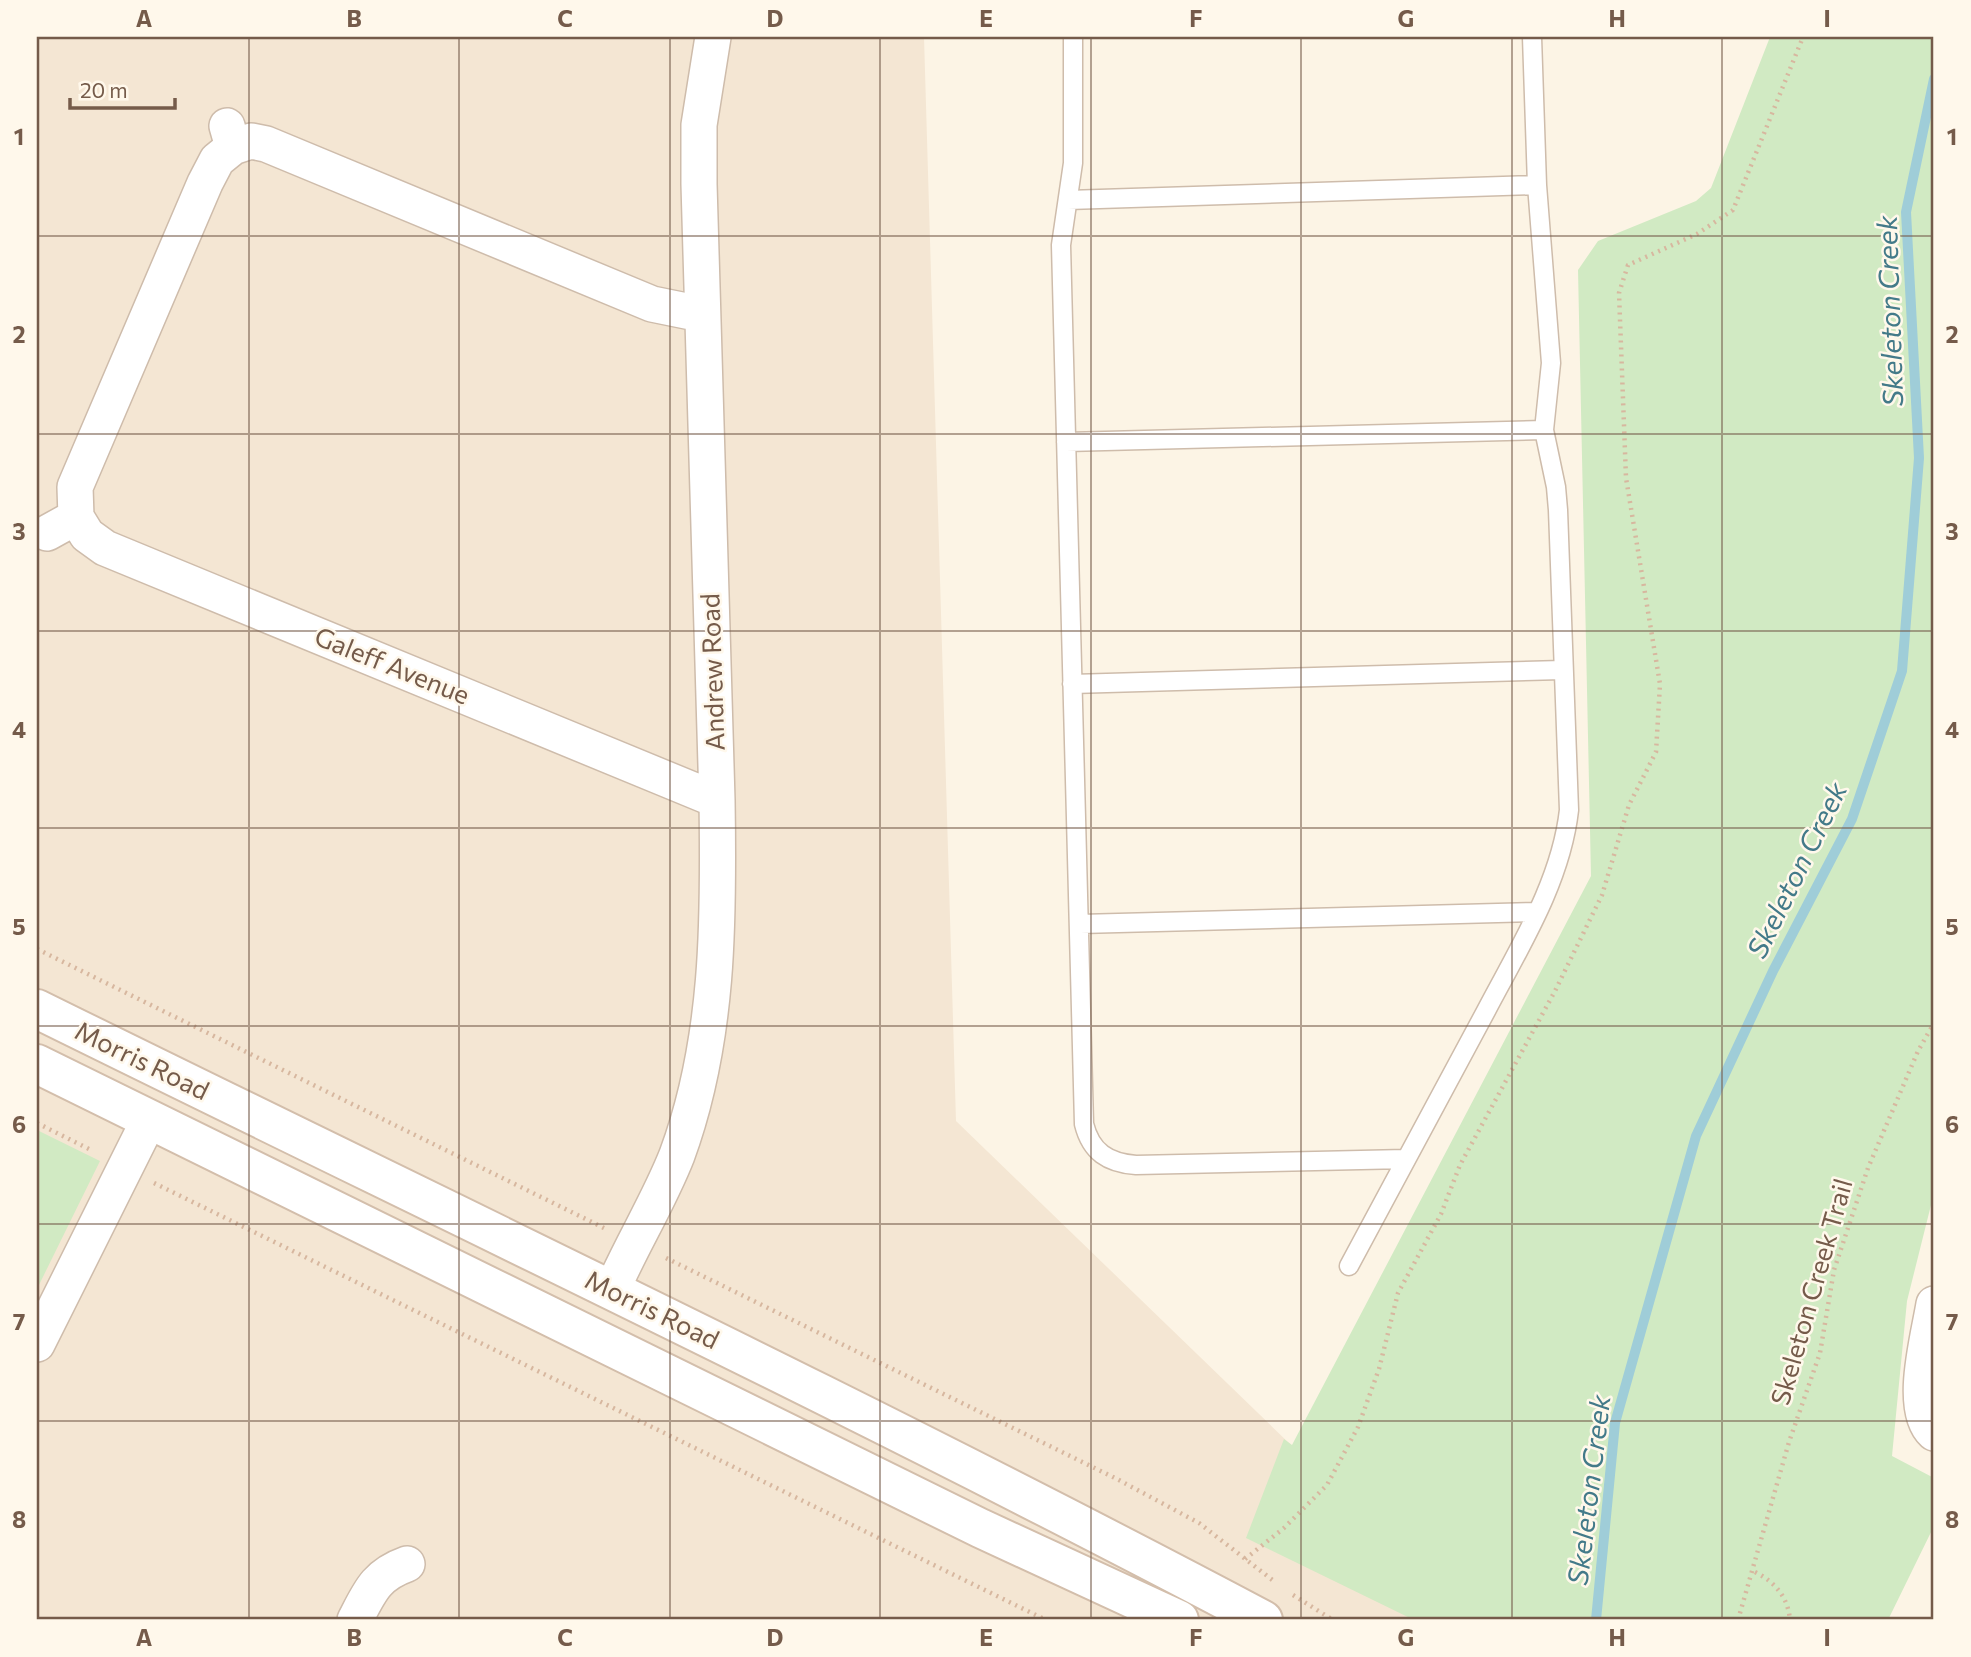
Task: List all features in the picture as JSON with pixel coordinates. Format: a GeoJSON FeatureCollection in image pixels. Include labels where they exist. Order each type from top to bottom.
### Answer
{"type":"FeatureCollection","features":[{"type":"Feature","properties":{"kind":"street","name":"Andrew Road"},"geometry":{"type":"LineString","coordinates":[[612,1290],[632,1243],[676,1156],[704,1061],[715,978],[719,901],[718,800],[701,313],[699,125],[713,37]]}},
{"type":"Feature","properties":{"kind":"street","name":"Galeff Avenue"},"geometry":{"type":"LineString","coordinates":[[701,313],[652,304],[266,144],[230,135],[205,183],[75,487],[62,525],[87,534],[105,548],[718,800]]}},
{"type":"Feature","properties":{"kind":"street","name":"Morris Road"},"geometry":{"type":"LineString","coordinates":[[37,1009],[612,1290],[1012,1490],[1263,1620]]}},
{"type":"Feature","properties":{"kind":"street","name":"Morris Road"},"geometry":{"type":"LineString","coordinates":[[37,1064],[980,1528],[1179,1620]]}},
{"type":"Feature","properties":{"kind":"street"},"geometry":{"type":"LineString","coordinates":[[37,1344],[172,1076]]}},
{"type":"Feature","properties":{"kind":"street"},"geometry":{"type":"LineString","coordinates":[[590,1335],[612,1290]]}},
{"type":"Feature","properties":{"kind":"street"},"geometry":{"type":"LineString","coordinates":[[1934,1304],[1922,1407],[1934,1433]]}},
{"type":"Feature","properties":{"kind":"street"},"geometry":{"type":"LineString","coordinates":[[355,1620],[368,1595],[387,1572],[407,1564]]}},
{"type":"Feature","properties":{"kind":"lane"},"geometry":{"type":"LineString","coordinates":[[1073,37],[1075,131],[1061,245],[1084,1124],[1088,1138],[1108,1160],[1136,1165],[1406,1159]]}},
{"type":"Feature","properties":{"kind":"lane"},"geometry":{"type":"LineString","coordinates":[[1349,1266],[1536,912],[1558,864],[1566,838],[1569,810],[1556,487],[1544,430],[1551,363],[1537,185],[1532,37]]}},
{"type":"Feature","properties":{"kind":"lane"},"geometry":{"type":"LineString","coordinates":[[1068,200],[1537,185]]}},
{"type":"Feature","properties":{"kind":"lane"},"geometry":{"type":"LineString","coordinates":[[1066,442],[1544,430]]}},
{"type":"Feature","properties":{"kind":"lane"},"geometry":{"type":"LineString","coordinates":[[1072,684],[1562,670]]}},
{"type":"Feature","properties":{"kind":"lane"},"geometry":{"type":"LineString","coordinates":[[1080,924],[1536,912]]}},
{"type":"Feature","properties":{"kind":"path"},"geometry":{"type":"LineString","coordinates":[[37,949],[1118,1479],[1199,1523],[1279,1585]]}},
{"type":"Feature","properties":{"kind":"path","name":"Skeleton Creek Trail"},"geometry":{"type":"LineString","coordinates":[[1738,1620],[1755,1572],[1789,1442],[1820,1353],[1835,1270],[1863,1180],[1918,1051],[1934,1023]]}},
{"type":"Feature","properties":{"kind":"path"},"geometry":{"type":"LineString","coordinates":[[37,1124],[1045,1620]]}},
{"type":"Feature","properties":{"kind":"path"},"geometry":{"type":"LineString","coordinates":[[1755,1572],[1777,1587],[1787,1600],[1790,1620]]}},
{"type":"Feature","properties":{"kind":"path"},"geometry":{"type":"LineString","coordinates":[[1289,1593],[1333,1620]]}},
{"type":"Feature","properties":{"kind":"shaded area"},"geometry":{"type":"Polygon","coordinates":[[[37,37],[924,37],[956,1121],[1472,1620],[37,1620],[37,37]]]}},
{"type":"Feature","properties":{"kind":"green space"},"geometry":{"type":"Polygon","coordinates":[[[1770,37],[1934,37],[1934,1193],[1907,1301],[1892,1456],[1934,1478],[1934,1526],[1888,1620],[1414,1620],[1246,1538],[1284,1439],[1292,1445],[1591,876],[1578,270],[1598,241],[1696,201],[1711,188],[1770,37]]]}},
{"type":"Feature","properties":{"kind":"green space"},"geometry":{"type":"Polygon","coordinates":[[[37,1130],[100,1161],[37,1289],[37,1130]]]}},
{"type":"Feature","properties":{"kind":"waterway","name":"Skeleton Creek"},"geometry":{"type":"LineString","coordinates":[[1596,1620],[1615,1423],[1696,1136],[1773,971],[1852,819],[1902,671],[1919,458],[1906,212],[1934,79]]}}]}
